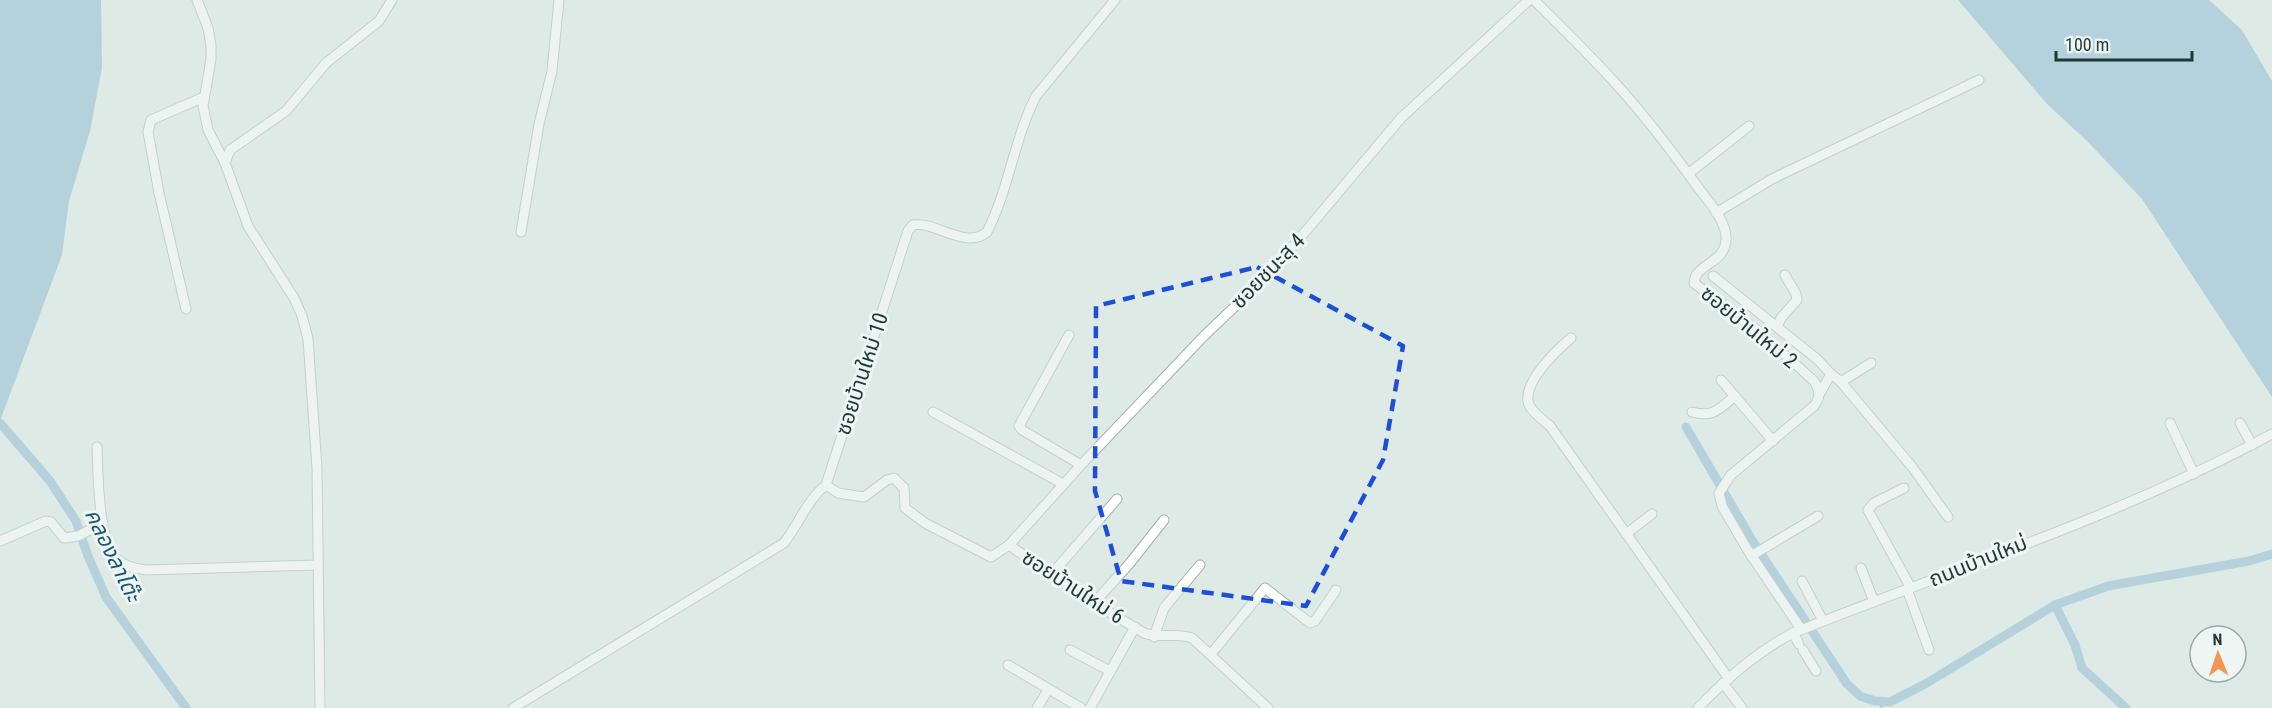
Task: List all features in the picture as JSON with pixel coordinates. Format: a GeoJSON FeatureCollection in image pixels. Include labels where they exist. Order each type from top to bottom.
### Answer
{"type":"FeatureCollection","features":[{"type":"Feature","properties":{"kind":"street"},"geometry":{"type":"LineString","coordinates":[[197,0],[208,28],[211,45],[211,59],[204,97],[204,115],[208,130],[225,163],[248,226],[294,298],[305,326],[311,362],[317,468],[320,708]]}},
{"type":"Feature","properties":{"kind":"street"},"geometry":{"type":"LineString","coordinates":[[225,163],[230,150],[286,111],[326,63],[379,21],[392,0]]}},
{"type":"Feature","properties":{"kind":"street"},"geometry":{"type":"LineString","coordinates":[[521,232],[539,123],[552,71],[559,0]]}},
{"type":"Feature","properties":{"kind":"street","name":"ซอยบ้านใหม่ 10"},"geometry":{"type":"LineString","coordinates":[[513,708],[784,543],[815,494],[826,485],[908,231],[913,225],[921,224],[948,233],[974,238],[981,237],[987,232],[1012,164],[1028,111],[1036,96],[1116,0]]}},
{"type":"Feature","properties":{"kind":"street","name":"ซอยชนะสุ 4"},"geometry":{"type":"LineString","coordinates":[[1009,545],[1063,484],[1204,336],[1273,270],[1401,118],[1529,0]]}},
{"type":"Feature","properties":{"kind":"street","name":"ซอยบ้านใหม่ 2"},"geometry":{"type":"LineString","coordinates":[[1534,0],[1617,85],[1716,213],[1726,234],[1726,246],[1713,263],[1699,272],[1694,283],[1763,335],[1814,381],[1820,393]]}},
{"type":"Feature","properties":{"kind":"street"},"geometry":{"type":"LineString","coordinates":[[1716,213],[1772,179],[1979,80]]}},
{"type":"Feature","properties":{"kind":"street"},"geometry":{"type":"LineString","coordinates":[[186,309],[159,193],[148,132],[151,120],[204,97]]}},
{"type":"Feature","properties":{"kind":"street"},"geometry":{"type":"LineString","coordinates":[[1688,174],[1749,126]]}},
{"type":"Feature","properties":{"kind":"street"},"geometry":{"type":"LineString","coordinates":[[1777,327],[1781,318],[1797,300],[1785,275]]}},
{"type":"Feature","properties":{"kind":"street"},"geometry":{"type":"LineString","coordinates":[[1713,276],[1817,359],[1841,382],[1913,468],[1948,517]]}},
{"type":"Feature","properties":{"kind":"street"},"geometry":{"type":"LineString","coordinates":[[1069,335],[1019,426],[1081,465]]}},
{"type":"Feature","properties":{"kind":"street"},"geometry":{"type":"LineString","coordinates":[[1571,338],[1546,362],[1531,388],[1528,400],[1530,407],[1550,426],[1626,534],[1742,708]]}},
{"type":"Feature","properties":{"kind":"street"},"geometry":{"type":"LineString","coordinates":[[1841,382],[1871,363]]}},
{"type":"Feature","properties":{"kind":"street"},"geometry":{"type":"LineString","coordinates":[[1816,670],[1801,647],[1797,631],[1722,506],[1719,493],[1731,475],[1814,406],[1831,374]]}},
{"type":"Feature","properties":{"kind":"street"},"geometry":{"type":"LineString","coordinates":[[1721,380],[1773,441]]}},
{"type":"Feature","properties":{"kind":"street"},"geometry":{"type":"LineString","coordinates":[[1692,412],[1705,416],[1711,415],[1735,396]]}},
{"type":"Feature","properties":{"kind":"street"},"geometry":{"type":"LineString","coordinates":[[933,412],[1063,484]]}},
{"type":"Feature","properties":{"kind":"street"},"geometry":{"type":"LineString","coordinates":[[2170,423],[2194,474]]}},
{"type":"Feature","properties":{"kind":"street"},"geometry":{"type":"LineString","coordinates":[[2241,423],[2252,445]]}},
{"type":"Feature","properties":{"kind":"street","name":"ถนนบ้านใหม่"},"geometry":{"type":"LineString","coordinates":[[1698,708],[1762,651],[1797,631],[2138,499],[2194,474],[2272,434]]}},
{"type":"Feature","properties":{"kind":"street"},"geometry":{"type":"LineString","coordinates":[[97,447],[99,500],[108,548],[116,559],[127,566],[146,570],[318,565]]}},
{"type":"Feature","properties":{"kind":"street","name":"ซอยบ้านใหม่ 6"},"geometry":{"type":"LineString","coordinates":[[826,485],[838,493],[864,497],[887,480],[894,478],[904,488],[904,508],[925,522],[983,555],[991,557],[1009,545],[1094,603],[1154,637],[1186,636],[1192,638],[1268,708]]}},
{"type":"Feature","properties":{"kind":"street"},"geometry":{"type":"LineString","coordinates":[[1904,488],[1874,502],[1868,510],[1909,589],[1929,650]]}},
{"type":"Feature","properties":{"kind":"street"},"geometry":{"type":"LineString","coordinates":[[1051,575],[1117,499]]}},
{"type":"Feature","properties":{"kind":"street"},"geometry":{"type":"LineString","coordinates":[[1626,534],[1652,514]]}},
{"type":"Feature","properties":{"kind":"street"},"geometry":{"type":"LineString","coordinates":[[1751,556],[1818,516]]}},
{"type":"Feature","properties":{"kind":"street"},"geometry":{"type":"LineString","coordinates":[[1094,603],[1164,520]]}},
{"type":"Feature","properties":{"kind":"street"},"geometry":{"type":"LineString","coordinates":[[0,541],[46,521],[51,522],[64,538],[103,523]]}},
{"type":"Feature","properties":{"kind":"street"},"geometry":{"type":"LineString","coordinates":[[1154,637],[1164,608],[1200,565]]}},
{"type":"Feature","properties":{"kind":"street"},"geometry":{"type":"LineString","coordinates":[[1861,568],[1874,602]]}},
{"type":"Feature","properties":{"kind":"street"},"geometry":{"type":"LineString","coordinates":[[1802,580],[1823,621]]}},
{"type":"Feature","properties":{"kind":"street"},"geometry":{"type":"LineString","coordinates":[[1210,654],[1265,588],[1310,622],[1315,621],[1336,590]]}},
{"type":"Feature","properties":{"kind":"street"},"geometry":{"type":"LineString","coordinates":[[1090,708],[1135,627]]}},
{"type":"Feature","properties":{"kind":"street"},"geometry":{"type":"LineString","coordinates":[[1070,650],[1110,671]]}},
{"type":"Feature","properties":{"kind":"street"},"geometry":{"type":"LineString","coordinates":[[1008,665],[1081,708]]}},
{"type":"Feature","properties":{"kind":"street"},"geometry":{"type":"LineString","coordinates":[[1037,708],[1048,690]]}},
{"type":"Feature","properties":{"kind":"highlighted area"},"geometry":{"type":"Polygon","coordinates":[[[1257,267],[1403,346],[1383,460],[1306,606],[1121,581],[1095,491],[1096,306],[1257,267]]]}},
{"type":"Feature","properties":{"kind":"water"},"geometry":{"type":"Polygon","coordinates":[[[0,0],[101,0],[102,68],[90,131],[69,201],[62,255],[0,421],[0,0]]]}},
{"type":"Feature","properties":{"kind":"water"},"geometry":{"type":"Polygon","coordinates":[[[1958,0],[2209,0],[2242,30],[2272,81],[2272,397],[2142,199],[2087,141],[2047,104],[1958,0]]]}},
{"type":"Feature","properties":{"kind":"waterway","name":"คลองลาโต๊ะ"},"geometry":{"type":"LineString","coordinates":[[0,423],[50,481],[76,521],[106,597],[186,708]]}},
{"type":"Feature","properties":{"kind":"waterway"},"geometry":{"type":"LineString","coordinates":[[1686,427],[1752,540],[1847,684],[1860,696],[1875,701],[1890,702],[1927,683],[2055,605],[2108,586],[2249,561],[2272,554]]}},
{"type":"Feature","properties":{"kind":"waterway"},"geometry":{"type":"LineString","coordinates":[[2055,605],[2075,645],[2082,668],[2126,708]]}},
{"type":"Feature","properties":{"kind":"waterway"},"geometry":{"type":"LineString","coordinates":[[1881,708],[1883,702]]}}]}
